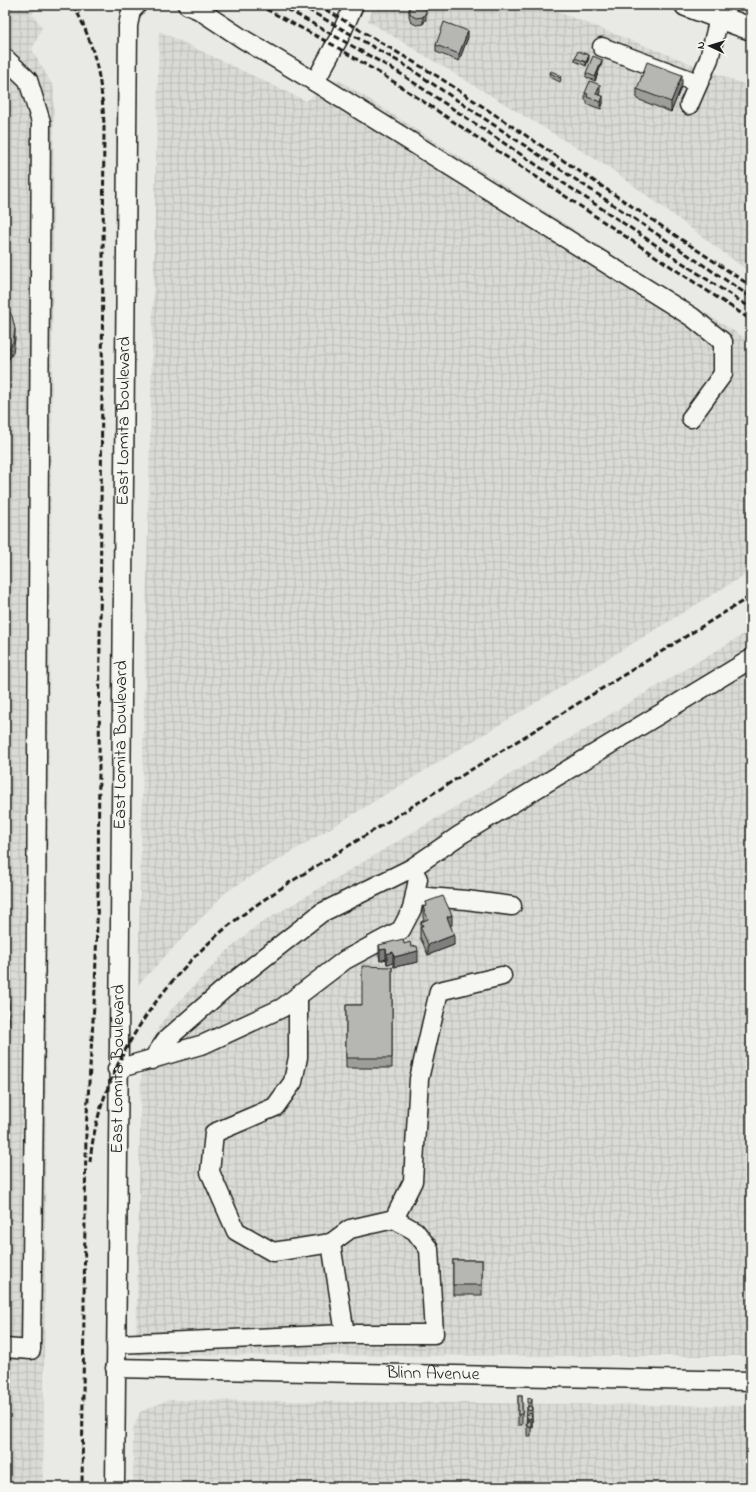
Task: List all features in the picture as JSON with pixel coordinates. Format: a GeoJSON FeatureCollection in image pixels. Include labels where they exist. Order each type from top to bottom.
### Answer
{"type":"FeatureCollection","features":[{"type":"Feature","properties":{"kind":"main road"},"geometry":{"type":"LineString","coordinates":[[686,5],[751,30]]}},
{"type":"Feature","properties":{"kind":"street","name":"East Lomita Boulevard"},"geometry":{"type":"LineString","coordinates":[[115,1487],[117,1069],[128,26],[131,11],[137,5]]}},
{"type":"Feature","properties":{"kind":"street"},"geometry":{"type":"LineString","coordinates":[[187,5],[199,10],[243,39],[315,82],[692,317],[723,342],[723,374],[691,418]]}},
{"type":"Feature","properties":{"kind":"street"},"geometry":{"type":"LineString","coordinates":[[315,82],[339,38],[354,5]]}},
{"type":"Feature","properties":{"kind":"street"},"geometry":{"type":"LineString","coordinates":[[689,105],[709,59],[719,18]]}},
{"type":"Feature","properties":{"kind":"street"},"geometry":{"type":"LineString","coordinates":[[602,47],[698,83]]}},
{"type":"Feature","properties":{"kind":"street"},"geometry":{"type":"LineString","coordinates":[[5,58],[28,80],[41,122],[41,130],[36,925],[31,1350],[5,1348]]}},
{"type":"Feature","properties":{"kind":"street"},"geometry":{"type":"LineString","coordinates":[[152,1060],[166,1040],[222,990],[321,913],[412,868],[460,835],[751,659]]}},
{"type":"Feature","properties":{"kind":"street"},"geometry":{"type":"LineString","coordinates":[[117,1069],[204,1044],[282,1008],[345,960],[401,930],[412,909],[418,879],[412,868]]}},
{"type":"Feature","properties":{"kind":"street"},"geometry":{"type":"LineString","coordinates":[[414,896],[466,900],[512,906]]}},
{"type":"Feature","properties":{"kind":"street"},"geometry":{"type":"LineString","coordinates":[[394,1219],[413,1181],[419,1079],[439,991],[502,976]]}},
{"type":"Feature","properties":{"kind":"street"},"geometry":{"type":"LineString","coordinates":[[116,1344],[345,1334],[434,1334],[429,1249],[415,1231],[394,1219],[350,1229],[331,1243],[273,1252],[236,1231],[210,1172],[214,1133],[275,1107],[293,1082],[298,1057],[298,996]]}},
{"type":"Feature","properties":{"kind":"street"},"geometry":{"type":"LineString","coordinates":[[331,1243],[345,1334]]}},
{"type":"Feature","properties":{"kind":"street","name":"Blinn Avenue"},"geometry":{"type":"LineString","coordinates":[[115,1368],[751,1381]]}},
{"type":"Feature","properties":{"kind":"shaded area"},"geometry":{"type":"Polygon","coordinates":[[[5,5],[39,5],[32,14],[42,27],[32,50],[54,88],[43,1487],[5,1487],[5,5]]]}},
{"type":"Feature","properties":{"kind":"shaded area"},"geometry":{"type":"Polygon","coordinates":[[[374,5],[540,5],[751,87],[751,273],[610,168],[368,21],[374,5]]]}},
{"type":"Feature","properties":{"kind":"shaded area"},"geometry":{"type":"Polygon","coordinates":[[[159,31],[306,101],[337,79],[751,342],[751,571],[226,892],[138,985],[159,31]]]}},
{"type":"Feature","properties":{"kind":"shaded area"},"geometry":{"type":"Polygon","coordinates":[[[751,630],[751,1356],[136,1355],[141,1078],[159,1026],[173,1008],[226,952],[258,925],[751,630]]]}},
{"type":"Feature","properties":{"kind":"shaded area"},"geometry":{"type":"Polygon","coordinates":[[[168,1400],[751,1406],[751,1487],[133,1487],[133,1429],[140,1412],[168,1400]]]}},
{"type":"Feature","properties":{"kind":"building"},"geometry":{"type":"Polygon","coordinates":[[[412,5],[425,5],[426,12],[423,17],[416,18],[411,15],[409,9],[412,5]]]}},
{"type":"Feature","properties":{"kind":"building"},"geometry":{"type":"Polygon","coordinates":[[[444,22],[468,31],[459,54],[436,45],[444,22]]]}},
{"type":"Feature","properties":{"kind":"building"},"geometry":{"type":"Polygon","coordinates":[[[578,51],[589,55],[586,62],[575,58],[578,51]]]}},
{"type":"Feature","properties":{"kind":"building"},"geometry":{"type":"Polygon","coordinates":[[[593,56],[602,60],[595,77],[586,73],[593,56]]]}},
{"type":"Feature","properties":{"kind":"building"},"geometry":{"type":"Polygon","coordinates":[[[647,62],[682,75],[671,102],[637,89],[647,62]]]}},
{"type":"Feature","properties":{"kind":"building"},"geometry":{"type":"Polygon","coordinates":[[[551,71],[560,75],[560,78],[550,73],[551,71]]]}},
{"type":"Feature","properties":{"kind":"building"},"geometry":{"type":"Polygon","coordinates":[[[590,81],[600,85],[596,94],[603,96],[601,102],[587,97],[588,94],[585,93],[590,81]]]}},
{"type":"Feature","properties":{"kind":"building"},"geometry":{"type":"Polygon","coordinates":[[[5,305],[12,316],[15,329],[13,342],[5,355],[5,305]]]}},
{"type":"Feature","properties":{"kind":"building"},"geometry":{"type":"Polygon","coordinates":[[[443,896],[452,915],[447,917],[454,935],[428,945],[420,926],[423,926],[421,922],[428,919],[423,907],[427,906],[426,902],[443,896]]]}},
{"type":"Feature","properties":{"kind":"building"},"geometry":{"type":"Polygon","coordinates":[[[403,939],[404,944],[410,942],[411,947],[417,946],[418,951],[394,957],[393,952],[387,954],[386,949],[380,950],[379,945],[403,939]]]}},
{"type":"Feature","properties":{"kind":"building"},"geometry":{"type":"Polygon","coordinates":[[[362,966],[392,967],[392,1058],[346,1058],[346,1005],[362,1005],[362,966]]]}},
{"type":"Feature","properties":{"kind":"building"},"geometry":{"type":"Polygon","coordinates":[[[5,994],[9,1004],[9,1013],[5,1027],[5,994]]]}},
{"type":"Feature","properties":{"kind":"building"},"geometry":{"type":"Polygon","coordinates":[[[453,1260],[482,1260],[482,1285],[453,1285],[453,1260]]]}},
{"type":"Feature","properties":{"kind":"building"},"geometry":{"type":"Polygon","coordinates":[[[518,1396],[522,1396],[522,1414],[518,1415],[518,1396]]]}},
{"type":"Feature","properties":{"kind":"building"},"geometry":{"type":"Polygon","coordinates":[[[528,1398],[532,1399],[531,1403],[528,1403],[528,1398]]]}},
{"type":"Feature","properties":{"kind":"building"},"geometry":{"type":"Polygon","coordinates":[[[531,1406],[532,1410],[528,1411],[527,1407],[531,1406]]]}},
{"type":"Feature","properties":{"kind":"building"},"geometry":{"type":"Polygon","coordinates":[[[531,1413],[532,1418],[528,1419],[526,1415],[531,1413]]]}},
{"type":"Feature","properties":{"kind":"building"},"geometry":{"type":"Polygon","coordinates":[[[527,1421],[531,1421],[531,1426],[527,1426],[527,1421]]]}},
{"type":"Feature","properties":{"kind":"railway"},"geometry":{"type":"LineString","coordinates":[[73,5],[87,34],[100,80],[104,128],[98,891],[95,989],[86,1130],[82,1487]]}},
{"type":"Feature","properties":{"kind":"railway"},"geometry":{"type":"LineString","coordinates":[[258,5],[335,46],[394,82],[751,320]]}},
{"type":"Feature","properties":{"kind":"railway"},"geometry":{"type":"LineString","coordinates":[[280,5],[398,72],[751,308]]}},
{"type":"Feature","properties":{"kind":"railway"},"geometry":{"type":"LineString","coordinates":[[300,5],[403,64],[751,297]]}},
{"type":"Feature","properties":{"kind":"railway"},"geometry":{"type":"LineString","coordinates":[[318,5],[437,76],[751,286]]}},
{"type":"Feature","properties":{"kind":"railway"},"geometry":{"type":"LineString","coordinates":[[90,1162],[95,1129],[105,1097],[118,1065],[134,1035],[153,1006],[174,979],[229,925],[292,881],[751,596]]}}]}
